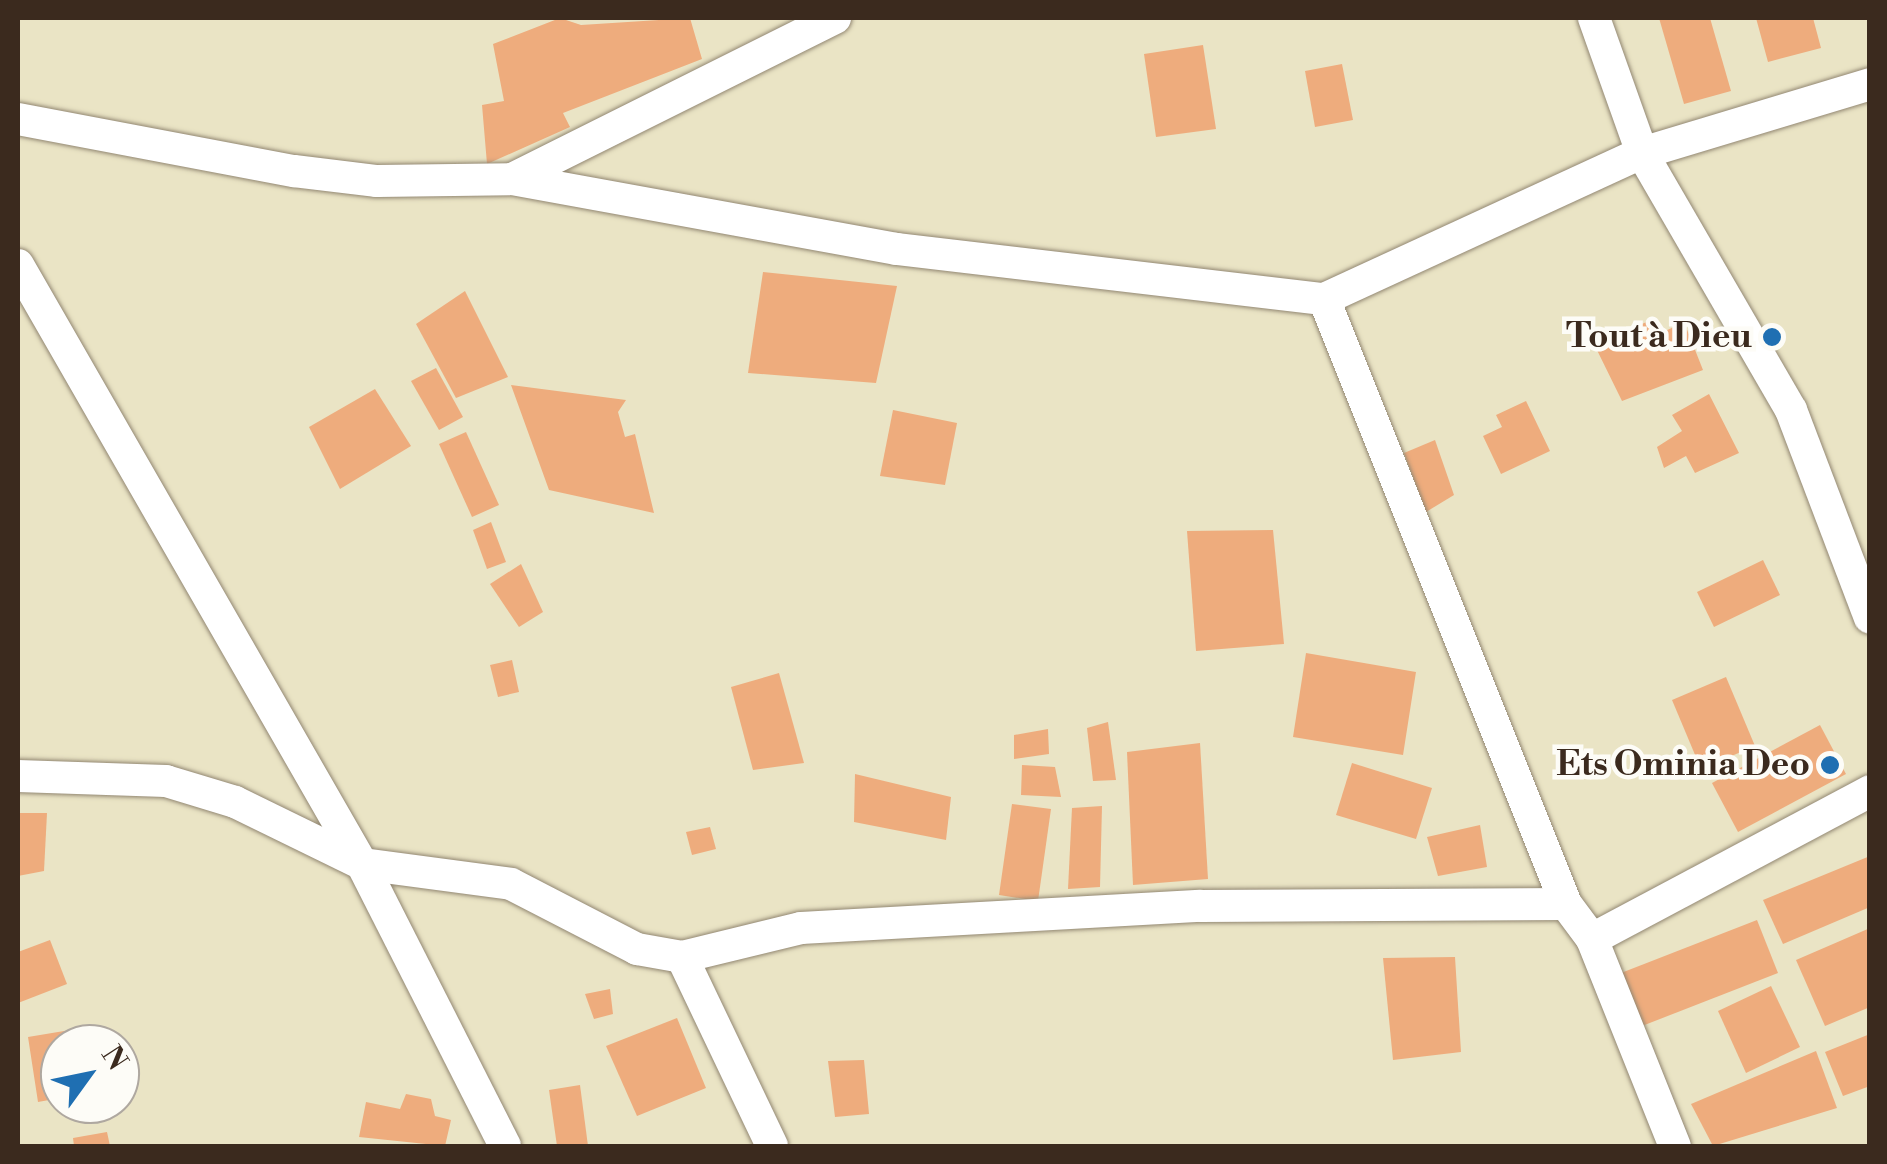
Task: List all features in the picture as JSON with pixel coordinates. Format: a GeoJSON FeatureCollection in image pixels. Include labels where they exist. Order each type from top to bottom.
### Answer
{"type":"FeatureCollection","features":[{"type":"Feature","properties":{"kind":"street"},"geometry":{"type":"LineString","coordinates":[[512,178],[835,18]]}},
{"type":"Feature","properties":{"kind":"street"},"geometry":{"type":"LineString","coordinates":[[1594,18],[1642,153],[1791,410],[1870,618]]}},
{"type":"Feature","properties":{"kind":"street"},"geometry":{"type":"LineString","coordinates":[[18,120],[377,181],[512,178],[897,249],[1324,299],[1642,153],[1870,84]]}},
{"type":"Feature","properties":{"kind":"street"},"geometry":{"type":"LineString","coordinates":[[18,266],[362,864],[505,1146]]}},
{"type":"Feature","properties":{"kind":"street"},"geometry":{"type":"LineString","coordinates":[[1324,299],[1566,904],[1592,939],[1675,1146]]}},
{"type":"Feature","properties":{"kind":"street"},"geometry":{"type":"LineString","coordinates":[[18,776],[166,781],[235,802],[362,864],[511,884],[637,949],[682,957],[801,928],[1200,906],[1566,904]]}},
{"type":"Feature","properties":{"kind":"street"},"geometry":{"type":"LineString","coordinates":[[1592,939],[1870,791]]}},
{"type":"Feature","properties":{"kind":"street"},"geometry":{"type":"LineString","coordinates":[[682,957],[772,1146]]}},
{"type":"Feature","properties":{"kind":"building"},"geometry":{"type":"Polygon","coordinates":[[[560,18],[581,25],[690,18],[702,59],[563,113],[570,127],[487,164],[482,105],[504,101],[493,44],[560,18]]]}},
{"type":"Feature","properties":{"kind":"building"},"geometry":{"type":"Polygon","coordinates":[[[1659,18],[1710,18],[1731,91],[1684,104],[1659,18]]]}},
{"type":"Feature","properties":{"kind":"building"},"geometry":{"type":"Polygon","coordinates":[[[1756,18],[1813,18],[1821,48],[1768,62],[1756,18]]]}},
{"type":"Feature","properties":{"kind":"building"},"geometry":{"type":"Polygon","coordinates":[[[1203,45],[1216,129],[1156,137],[1144,54],[1203,45]]]}},
{"type":"Feature","properties":{"kind":"building"},"geometry":{"type":"Polygon","coordinates":[[[1342,64],[1353,120],[1315,127],[1305,71],[1342,64]]]}},
{"type":"Feature","properties":{"kind":"building"},"geometry":{"type":"Polygon","coordinates":[[[763,272],[897,286],[876,383],[748,373],[763,272]]]}},
{"type":"Feature","properties":{"kind":"building"},"geometry":{"type":"Polygon","coordinates":[[[465,291],[508,377],[456,398],[416,324],[465,291]]]}},
{"type":"Feature","properties":{"kind":"building"},"geometry":{"type":"Polygon","coordinates":[[[1649,321],[1655,336],[1684,322],[1703,370],[1622,401],[1594,344],[1649,321]]]}},
{"type":"Feature","properties":{"kind":"building"},"geometry":{"type":"Polygon","coordinates":[[[436,368],[463,417],[439,430],[411,381],[436,368]]]}},
{"type":"Feature","properties":{"kind":"building"},"geometry":{"type":"Polygon","coordinates":[[[511,385],[626,400],[618,412],[625,437],[635,434],[654,513],[549,490],[511,385]]]}},
{"type":"Feature","properties":{"kind":"building"},"geometry":{"type":"Polygon","coordinates":[[[375,389],[411,446],[340,489],[309,427],[375,389]]]}},
{"type":"Feature","properties":{"kind":"building"},"geometry":{"type":"Polygon","coordinates":[[[1709,394],[1739,453],[1695,473],[1686,456],[1664,468],[1657,447],[1682,431],[1672,415],[1709,394]]]}},
{"type":"Feature","properties":{"kind":"building"},"geometry":{"type":"Polygon","coordinates":[[[1526,401],[1550,451],[1501,474],[1483,436],[1502,427],[1496,415],[1526,401]]]}},
{"type":"Feature","properties":{"kind":"building"},"geometry":{"type":"Polygon","coordinates":[[[893,410],[957,423],[945,485],[880,476],[893,410]]]}},
{"type":"Feature","properties":{"kind":"building"},"geometry":{"type":"Polygon","coordinates":[[[466,432],[499,505],[472,517],[439,444],[466,432]]]}},
{"type":"Feature","properties":{"kind":"building"},"geometry":{"type":"Polygon","coordinates":[[[1435,440],[1454,495],[1426,512],[1404,453],[1435,440]]]}},
{"type":"Feature","properties":{"kind":"building"},"geometry":{"type":"Polygon","coordinates":[[[491,522],[506,562],[487,569],[473,530],[491,522]]]}},
{"type":"Feature","properties":{"kind":"building"},"geometry":{"type":"Polygon","coordinates":[[[1273,530],[1284,644],[1196,651],[1187,531],[1273,530]]]}},
{"type":"Feature","properties":{"kind":"building"},"geometry":{"type":"Polygon","coordinates":[[[1763,560],[1780,595],[1714,627],[1697,592],[1763,560]]]}},
{"type":"Feature","properties":{"kind":"building"},"geometry":{"type":"Polygon","coordinates":[[[521,564],[543,612],[519,627],[490,584],[521,564]]]}},
{"type":"Feature","properties":{"kind":"building"},"geometry":{"type":"Polygon","coordinates":[[[1306,653],[1416,672],[1403,755],[1293,737],[1306,653]]]}},
{"type":"Feature","properties":{"kind":"building"},"geometry":{"type":"Polygon","coordinates":[[[512,660],[519,692],[498,697],[490,665],[512,660]]]}},
{"type":"Feature","properties":{"kind":"building"},"geometry":{"type":"Polygon","coordinates":[[[779,673],[804,763],[753,770],[731,687],[779,673]]]}},
{"type":"Feature","properties":{"kind":"building"},"geometry":{"type":"Polygon","coordinates":[[[1726,677],[1755,746],[1701,769],[1672,700],[1726,677]]]}},
{"type":"Feature","properties":{"kind":"building"},"geometry":{"type":"Polygon","coordinates":[[[1108,722],[1116,780],[1093,781],[1087,728],[1108,722]]]}},
{"type":"Feature","properties":{"kind":"building"},"geometry":{"type":"Polygon","coordinates":[[[1820,725],[1846,774],[1738,832],[1712,783],[1820,725]]]}},
{"type":"Feature","properties":{"kind":"building"},"geometry":{"type":"Polygon","coordinates":[[[1048,729],[1049,754],[1014,759],[1014,735],[1048,729]]]}},
{"type":"Feature","properties":{"kind":"building"},"geometry":{"type":"Polygon","coordinates":[[[1200,743],[1208,879],[1133,885],[1127,752],[1200,743]]]}},
{"type":"Feature","properties":{"kind":"building"},"geometry":{"type":"Polygon","coordinates":[[[1352,763],[1432,788],[1416,839],[1336,815],[1352,763]]]}},
{"type":"Feature","properties":{"kind":"building"},"geometry":{"type":"Polygon","coordinates":[[[1022,765],[1055,767],[1061,797],[1021,795],[1022,765]]]}},
{"type":"Feature","properties":{"kind":"building"},"geometry":{"type":"Polygon","coordinates":[[[855,774],[951,797],[946,840],[854,822],[855,774]]]}},
{"type":"Feature","properties":{"kind":"building"},"geometry":{"type":"Polygon","coordinates":[[[1012,804],[1051,809],[1038,901],[999,895],[1012,804]]]}},
{"type":"Feature","properties":{"kind":"building"},"geometry":{"type":"Polygon","coordinates":[[[1102,806],[1100,887],[1068,889],[1072,808],[1102,806]]]}},
{"type":"Feature","properties":{"kind":"building"},"geometry":{"type":"Polygon","coordinates":[[[18,813],[47,813],[44,871],[18,876],[18,813]]]}},
{"type":"Feature","properties":{"kind":"building"},"geometry":{"type":"Polygon","coordinates":[[[1480,825],[1487,867],[1438,876],[1427,837],[1480,825]]]}},
{"type":"Feature","properties":{"kind":"building"},"geometry":{"type":"Polygon","coordinates":[[[710,827],[716,849],[692,855],[686,832],[710,827]]]}},
{"type":"Feature","properties":{"kind":"building"},"geometry":{"type":"Polygon","coordinates":[[[1870,856],[1870,907],[1783,944],[1763,900],[1870,856]]]}},
{"type":"Feature","properties":{"kind":"building"},"geometry":{"type":"Polygon","coordinates":[[[1757,920],[1778,973],[1642,1026],[1621,973],[1757,920]]]}},
{"type":"Feature","properties":{"kind":"building"},"geometry":{"type":"Polygon","coordinates":[[[1870,928],[1870,1007],[1825,1026],[1796,960],[1870,928]]]}},
{"type":"Feature","properties":{"kind":"building"},"geometry":{"type":"Polygon","coordinates":[[[50,940],[67,984],[18,1003],[18,952],[50,940]]]}},
{"type":"Feature","properties":{"kind":"building"},"geometry":{"type":"Polygon","coordinates":[[[1455,957],[1461,1052],[1393,1060],[1383,958],[1455,957]]]}},
{"type":"Feature","properties":{"kind":"building"},"geometry":{"type":"Polygon","coordinates":[[[1771,986],[1800,1047],[1746,1073],[1718,1011],[1771,986]]]}},
{"type":"Feature","properties":{"kind":"building"},"geometry":{"type":"Polygon","coordinates":[[[610,989],[613,1014],[594,1019],[585,994],[610,989]]]}},
{"type":"Feature","properties":{"kind":"building"},"geometry":{"type":"Polygon","coordinates":[[[677,1018],[706,1088],[637,1116],[606,1046],[677,1018]]]}},
{"type":"Feature","properties":{"kind":"building"},"geometry":{"type":"Polygon","coordinates":[[[1870,1034],[1870,1086],[1843,1096],[1825,1052],[1870,1034]]]}},
{"type":"Feature","properties":{"kind":"building"},"geometry":{"type":"Polygon","coordinates":[[[40,1035],[38,1102],[28,1037],[40,1035]]]}},
{"type":"Feature","properties":{"kind":"building"},"geometry":{"type":"Polygon","coordinates":[[[1816,1051],[1837,1108],[1713,1146],[1691,1104],[1816,1051]]]}},
{"type":"Feature","properties":{"kind":"building"},"geometry":{"type":"Polygon","coordinates":[[[864,1060],[869,1114],[835,1117],[828,1061],[864,1060]]]}},
{"type":"Feature","properties":{"kind":"building"},"geometry":{"type":"Polygon","coordinates":[[[580,1085],[588,1146],[557,1146],[549,1090],[580,1085]]]}},
{"type":"Feature","properties":{"kind":"building"},"geometry":{"type":"Polygon","coordinates":[[[406,1094],[431,1099],[435,1116],[451,1120],[445,1146],[359,1137],[366,1102],[400,1109],[406,1094]]]}},
{"type":"Feature","properties":{"kind":"building"},"geometry":{"type":"Polygon","coordinates":[[[107,1132],[110,1146],[74,1146],[73,1138],[107,1132]]]}},
{"type":"Feature","properties":{"kind":"place","name":"Tout à Dieu"},"geometry":{"type":"Point","coordinates":[1772,337]}},
{"type":"Feature","properties":{"kind":"place","name":"Ets Ominia Deo"},"geometry":{"type":"Point","coordinates":[1830,765]}}]}
